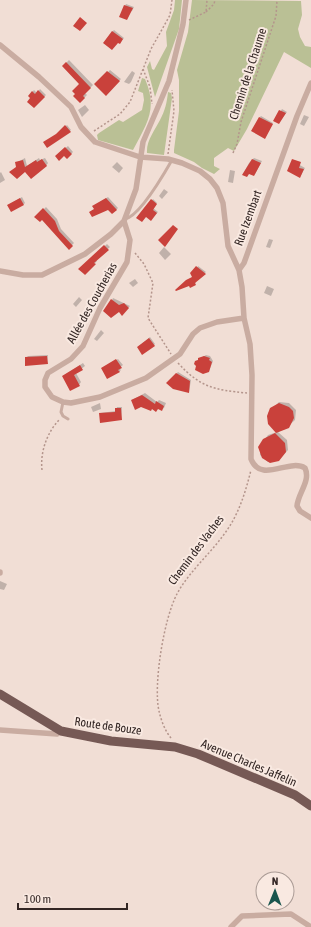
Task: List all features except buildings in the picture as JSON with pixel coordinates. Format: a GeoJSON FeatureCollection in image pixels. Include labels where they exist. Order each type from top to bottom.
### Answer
{"type":"FeatureCollection","features":[{"type":"Feature","properties":{"kind":"main road","name":"Route de Bouze"},"geometry":{"type":"LineString","coordinates":[[0,694],[61,731],[93,738],[176,747]]}},
{"type":"Feature","properties":{"kind":"main road","name":"Avenue Charles Jaffelin"},"geometry":{"type":"LineString","coordinates":[[176,747],[198,754],[295,795],[311,806]]}},
{"type":"Feature","properties":{"kind":"street"},"geometry":{"type":"LineString","coordinates":[[0,271],[23,275],[42,275],[85,254],[111,234],[125,220],[136,189],[143,142],[169,81],[183,24],[186,0]]}},
{"type":"Feature","properties":{"kind":"street"},"geometry":{"type":"LineString","coordinates":[[0,45],[39,77],[71,107],[82,127],[95,142],[140,157],[170,160],[200,171],[210,178],[217,188],[223,203],[228,246],[239,270],[242,287],[244,318],[250,344],[252,394],[251,459],[254,466],[263,470],[296,465],[305,468],[309,476],[297,506],[302,513],[311,518]]}},
{"type":"Feature","properties":{"kind":"street","name":"Rue Izembart"},"geometry":{"type":"LineString","coordinates":[[239,270],[244,263],[276,172],[311,83]]}},
{"type":"Feature","properties":{"kind":"street","name":"Allée des Coucherias"},"geometry":{"type":"LineString","coordinates":[[63,402],[52,397],[47,391],[45,383],[46,376],[51,370],[70,359],[83,346],[102,304],[120,276],[130,250],[130,235],[125,220]]}},
{"type":"Feature","properties":{"kind":"street"},"geometry":{"type":"LineString","coordinates":[[63,402],[75,403],[100,397],[146,378],[180,354],[193,334],[200,328],[217,322],[244,318]]}},
{"type":"Feature","properties":{"kind":"street"},"geometry":{"type":"LineString","coordinates":[[0,730],[57,734],[61,731]]}},
{"type":"Feature","properties":{"kind":"street"},"geometry":{"type":"LineString","coordinates":[[231,927],[242,916],[291,914],[311,926]]}},
{"type":"Feature","properties":{"kind":"lane"},"geometry":{"type":"LineString","coordinates":[[125,220],[134,215],[148,197],[170,160]]}},
{"type":"Feature","properties":{"kind":"lane"},"geometry":{"type":"LineString","coordinates":[[63,402],[61,412],[63,416],[68,419]]}},
{"type":"Feature","properties":{"kind":"path"},"geometry":{"type":"LineString","coordinates":[[90,135],[120,114],[130,102],[142,69],[170,15],[172,0]]}},
{"type":"Feature","properties":{"kind":"path"},"geometry":{"type":"LineString","coordinates":[[206,12],[207,0]]}},
{"type":"Feature","properties":{"kind":"path"},"geometry":{"type":"LineString","coordinates":[[189,20],[206,12],[214,4],[215,0]]}},
{"type":"Feature","properties":{"kind":"path","name":"Chemin de la Chaume"},"geometry":{"type":"LineString","coordinates":[[233,153],[237,144],[241,122],[276,16],[277,0]]}},
{"type":"Feature","properties":{"kind":"path"},"geometry":{"type":"LineString","coordinates":[[142,69],[150,87],[154,116]]}},
{"type":"Feature","properties":{"kind":"path"},"geometry":{"type":"LineString","coordinates":[[169,81],[173,95],[174,110],[170,160]]}},
{"type":"Feature","properties":{"kind":"path"},"geometry":{"type":"LineString","coordinates":[[130,250],[144,264],[152,283],[148,318],[173,358],[187,373],[202,385],[252,394]]}},
{"type":"Feature","properties":{"kind":"path"},"geometry":{"type":"LineString","coordinates":[[42,470],[41,456],[47,438],[57,422],[63,416]]}},
{"type":"Feature","properties":{"kind":"path","name":"Chemin des Vaches"},"geometry":{"type":"LineString","coordinates":[[176,747],[162,721],[158,705],[158,680],[169,614],[173,602],[183,584],[229,528],[240,505],[254,466]]}},
{"type":"Feature","properties":{"kind":"green space"},"geometry":{"type":"Polygon","coordinates":[[[175,0],[182,0],[179,29],[155,97],[147,67],[150,61],[152,69],[154,70],[167,46],[166,32],[174,10],[175,0]]]}},
{"type":"Feature","properties":{"kind":"green space"},"geometry":{"type":"Polygon","coordinates":[[[192,0],[301,1],[302,15],[298,29],[305,46],[311,47],[311,68],[284,52],[247,129],[234,151],[228,148],[214,158],[214,166],[220,169],[214,174],[194,162],[174,153],[179,111],[179,80],[177,70],[188,32],[192,0]]]}},
{"type":"Feature","properties":{"kind":"green space"},"geometry":{"type":"Polygon","coordinates":[[[142,78],[145,79],[149,90],[151,108],[143,132],[133,150],[98,140],[97,135],[99,133],[119,120],[123,122],[142,110],[144,100],[143,93],[138,91],[142,78]]]}},
{"type":"Feature","properties":{"kind":"green space"},"geometry":{"type":"Polygon","coordinates":[[[168,92],[171,93],[172,98],[164,155],[147,153],[149,140],[162,117],[168,92]]]}}]}
